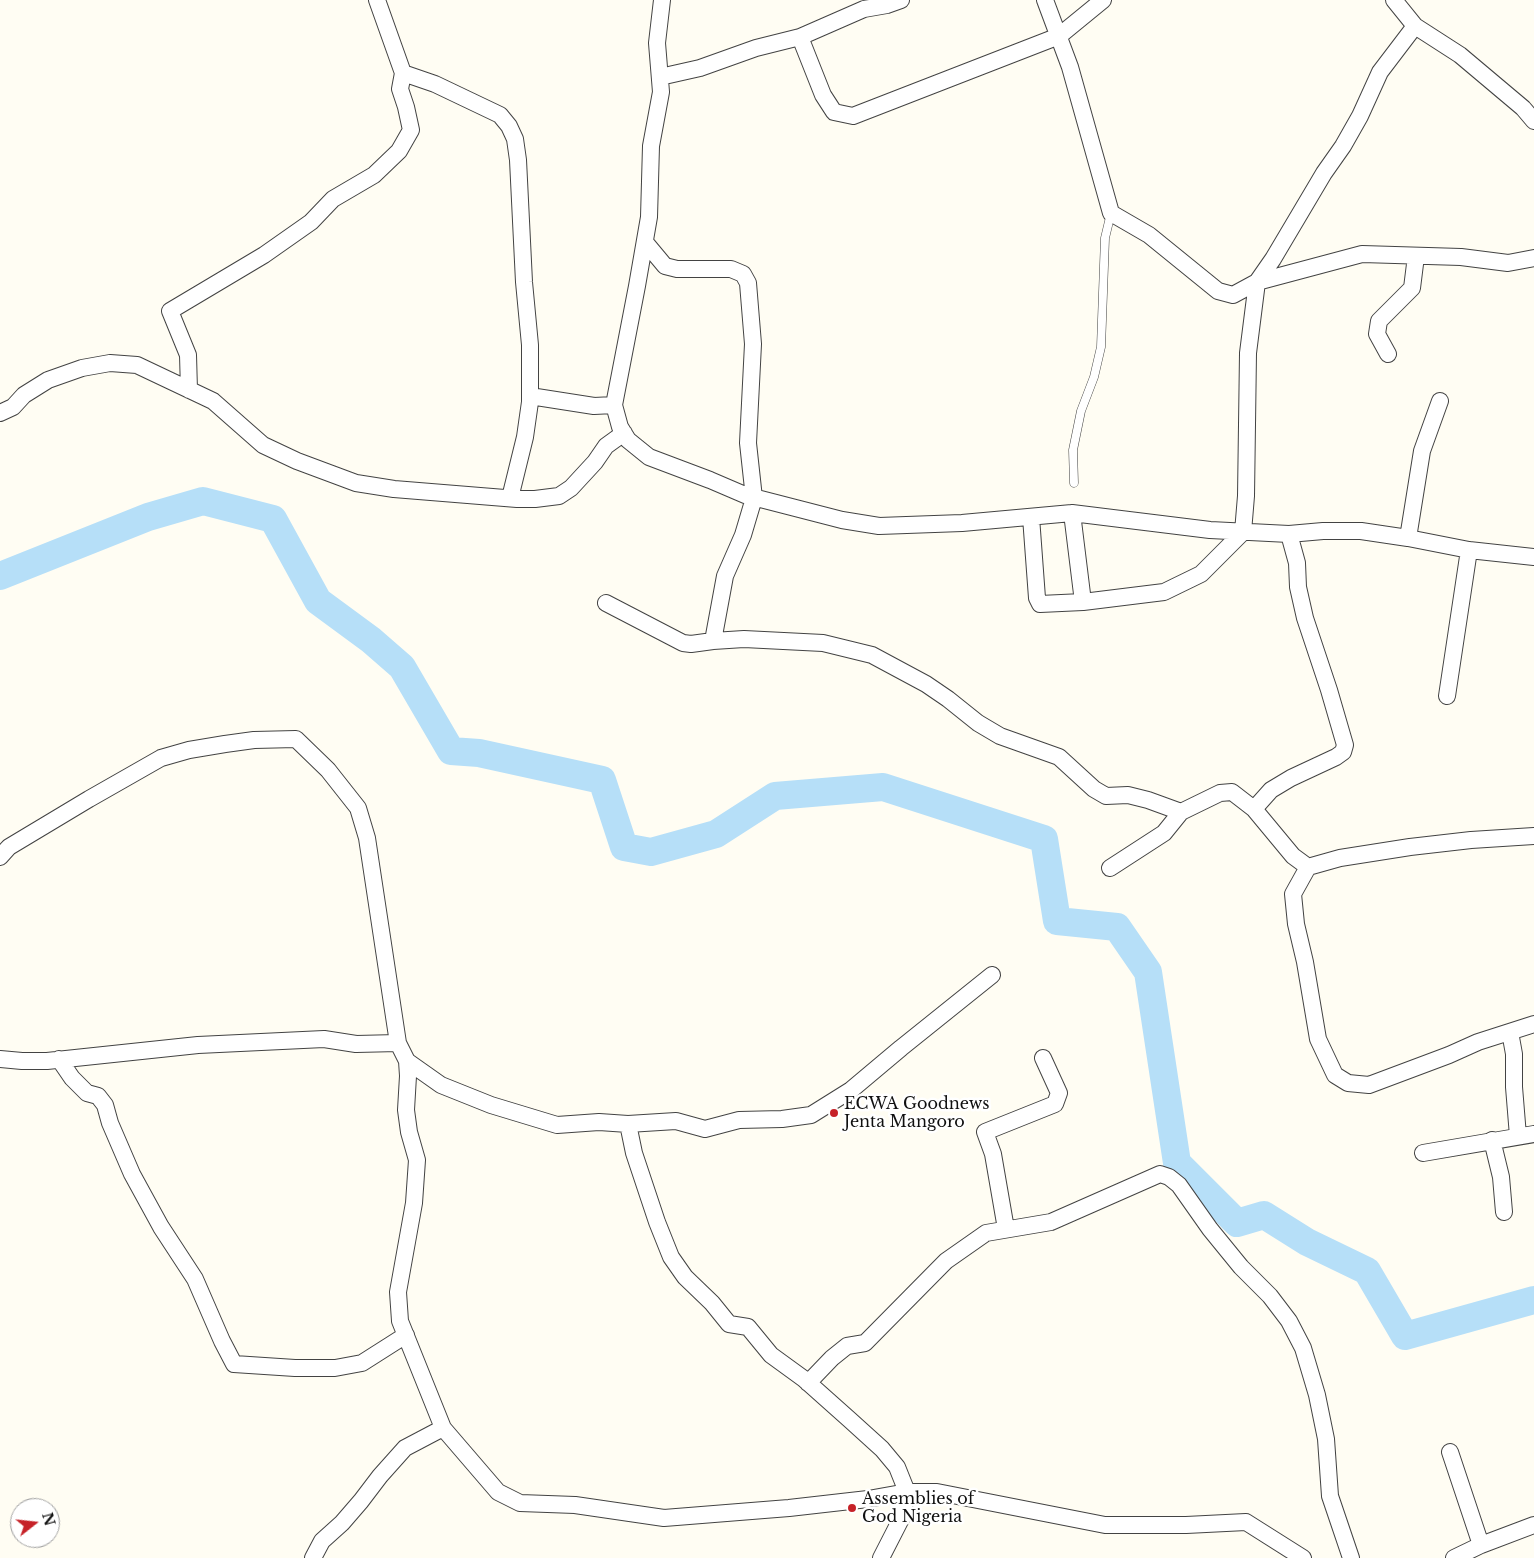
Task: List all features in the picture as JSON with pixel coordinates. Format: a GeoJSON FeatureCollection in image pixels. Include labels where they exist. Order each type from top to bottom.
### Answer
{"type":"FeatureCollection","features":[{"type":"Feature","properties":{"kind":"street"},"geometry":{"type":"LineString","coordinates":[[189,390],[188,355],[170,311],[264,255],[311,222],[333,199],[374,175],[399,151],[411,130],[400,90],[403,73],[377,0]]}},
{"type":"Feature","properties":{"kind":"street"},"geometry":{"type":"LineString","coordinates":[[662,0],[657,43],[661,92],[651,146],[649,217],[614,404],[620,427],[628,440],[649,457],[754,498],[842,520],[879,526],[962,523],[1072,513],[1210,530],[1289,534],[1322,531],[1361,531],[1469,550],[1534,556]]}},
{"type":"Feature","properties":{"kind":"street"},"geometry":{"type":"LineString","coordinates":[[660,77],[700,68],[756,48],[800,37],[864,9],[902,0]]}},
{"type":"Feature","properties":{"kind":"street"},"geometry":{"type":"LineString","coordinates":[[1046,0],[1060,36],[1110,213],[1149,235],[1218,292],[1233,295],[1257,282],[1362,254],[1462,257],[1508,263],[1534,258]]}},
{"type":"Feature","properties":{"kind":"street"},"geometry":{"type":"LineString","coordinates":[[800,37],[823,94],[834,112],[853,116],[1060,36],[1103,0]]}},
{"type":"Feature","properties":{"kind":"street"},"geometry":{"type":"LineString","coordinates":[[1394,0],[1415,26],[1460,55],[1522,108],[1534,121]]}},
{"type":"Feature","properties":{"kind":"street"},"geometry":{"type":"LineString","coordinates":[[1031,517],[1037,598],[1040,604],[1083,602],[1164,592],[1201,574],[1243,532],[1246,496],[1248,353],[1257,282],[1273,259],[1324,173],[1343,146],[1360,116],[1380,72],[1415,26]]}},
{"type":"Feature","properties":{"kind":"street"},"geometry":{"type":"LineString","coordinates":[[403,73],[434,84],[500,116],[509,126],[514,139],[518,170],[524,282],[530,345],[530,396],[525,438],[510,498]]}},
{"type":"Feature","properties":{"kind":"street"},"geometry":{"type":"LineString","coordinates":[[644,242],[665,266],[677,269],[731,269],[743,274],[748,283],[753,344],[748,443],[754,498],[743,535],[725,576],[713,641]]}},
{"type":"Feature","properties":{"kind":"street"},"geometry":{"type":"LineString","coordinates":[[1388,354],[1377,334],[1378,321],[1412,288],[1416,256]]}},
{"type":"Feature","properties":{"kind":"street"},"geometry":{"type":"LineString","coordinates":[[0,412],[12,407],[24,395],[48,380],[82,368],[110,363],[137,364],[213,401],[263,445],[297,461],[356,483],[394,489],[535,499],[559,496],[571,488],[595,462],[606,446],[624,433]]}},
{"type":"Feature","properties":{"kind":"street"},"geometry":{"type":"LineString","coordinates":[[530,396],[594,406],[614,404]]}},
{"type":"Feature","properties":{"kind":"street"},"geometry":{"type":"LineString","coordinates":[[1408,538],[1422,451],[1440,402]]}},
{"type":"Feature","properties":{"kind":"street"},"geometry":{"type":"LineString","coordinates":[[1072,513],[1083,602]]}},
{"type":"Feature","properties":{"kind":"street"},"geometry":{"type":"LineString","coordinates":[[1254,809],[1271,790],[1291,778],[1336,757],[1342,752],[1345,745],[1305,618],[1298,587],[1297,564],[1289,534]]}},
{"type":"Feature","properties":{"kind":"street"},"geometry":{"type":"LineString","coordinates":[[1447,696],[1469,550]]}},
{"type":"Feature","properties":{"kind":"street"},"geometry":{"type":"LineString","coordinates":[[606,603],[683,643],[691,644],[744,639],[823,643],[872,655],[926,684],[978,723],[1000,736],[1059,757],[1094,789],[1106,796],[1128,795],[1181,812]]}},
{"type":"Feature","properties":{"kind":"street"},"geometry":{"type":"LineString","coordinates":[[0,857],[9,847],[89,798],[161,758],[189,750],[254,740],[296,739],[328,770],[358,808],[367,838],[398,1043],[406,1060],[408,1076],[406,1110],[409,1132],[417,1160],[414,1203],[398,1292],[400,1321],[444,1428],[498,1492],[520,1503],[576,1505],[664,1518],[789,1508],[868,1499],[907,1492],[937,1492],[1104,1524],[1186,1525],[1246,1522],[1303,1558]]}},
{"type":"Feature","properties":{"kind":"street"},"geometry":{"type":"LineString","coordinates":[[1110,868],[1164,833],[1181,812],[1220,793],[1232,792],[1254,809],[1293,856],[1308,867]]}},
{"type":"Feature","properties":{"kind":"street"},"geometry":{"type":"LineString","coordinates":[[1534,836],[1471,840],[1340,858],[1308,867],[1293,894],[1296,924],[1305,962],[1318,1039],[1335,1075],[1348,1083],[1369,1085],[1478,1042],[1534,1024]]}},
{"type":"Feature","properties":{"kind":"street"},"geometry":{"type":"LineString","coordinates":[[406,1060],[441,1085],[491,1105],[557,1125],[599,1122],[628,1124],[676,1121],[705,1129],[739,1120],[782,1119],[811,1115],[851,1090],[992,976]]}},
{"type":"Feature","properties":{"kind":"street"},"geometry":{"type":"LineString","coordinates":[[1423,1153],[1526,1135],[1514,1087],[1514,1054],[1510,1032]]}},
{"type":"Feature","properties":{"kind":"street"},"geometry":{"type":"LineString","coordinates":[[0,1059],[22,1061],[59,1059],[198,1045],[324,1039],[356,1044],[398,1043]]}},
{"type":"Feature","properties":{"kind":"street"},"geometry":{"type":"LineString","coordinates":[[1006,1229],[993,1154],[985,1132],[1055,1104],[1058,1093],[1043,1058]]}},
{"type":"Feature","properties":{"kind":"street"},"geometry":{"type":"LineString","coordinates":[[59,1059],[76,1083],[87,1093],[98,1096],[105,1105],[110,1123],[132,1174],[161,1227],[195,1280],[222,1342],[234,1364],[295,1368],[335,1368],[362,1363],[406,1335]]}},
{"type":"Feature","properties":{"kind":"street"},"geometry":{"type":"LineString","coordinates":[[628,1124],[634,1153],[656,1222],[670,1257],[685,1277],[712,1303],[729,1324],[748,1327],[771,1355],[808,1383],[882,1448],[897,1467],[907,1492],[902,1517],[881,1558]]}},
{"type":"Feature","properties":{"kind":"street"},"geometry":{"type":"LineString","coordinates":[[1492,1140],[1501,1177],[1504,1212]]}},
{"type":"Feature","properties":{"kind":"street"},"geometry":{"type":"LineString","coordinates":[[808,1383],[832,1358],[847,1346],[865,1343],[946,1261],[986,1233],[1051,1222],[1160,1174],[1169,1177],[1178,1185],[1210,1229],[1242,1267],[1270,1296],[1288,1321],[1303,1348],[1317,1395],[1326,1439],[1330,1496],[1350,1558]]}},
{"type":"Feature","properties":{"kind":"street"},"geometry":{"type":"LineString","coordinates":[[313,1558],[322,1541],[361,1502],[380,1476],[405,1448],[444,1428]]}},
{"type":"Feature","properties":{"kind":"street"},"geometry":{"type":"LineString","coordinates":[[1450,1452],[1481,1545]]}},
{"type":"Feature","properties":{"kind":"street"},"geometry":{"type":"LineString","coordinates":[[1454,1558],[1481,1545],[1534,1525]]}},
{"type":"Feature","properties":{"kind":"lane"},"geometry":{"type":"LineString","coordinates":[[1074,483],[1075,440],[1081,411],[1094,377],[1102,347],[1105,238],[1110,213]]}},
{"type":"Feature","properties":{"kind":"waterway"},"geometry":{"type":"LineString","coordinates":[[0,576],[148,517],[203,501],[273,519],[318,601],[371,640],[402,667],[451,751],[479,753],[602,780],[624,847],[651,852],[716,834],[775,796],[883,787],[1044,839],[1057,921],[1117,927],[1148,972],[1177,1163],[1237,1223],[1264,1215],[1307,1242],[1367,1271],[1405,1336],[1534,1300]]}},
{"type":"Feature","properties":{"kind":"place","name":"ECWA Goodnews Jenta Mangoro"},"geometry":{"type":"Point","coordinates":[834,1113]}},
{"type":"Feature","properties":{"kind":"place","name":"Assemblies of God Nigeria"},"geometry":{"type":"Point","coordinates":[852,1508]}}]}
